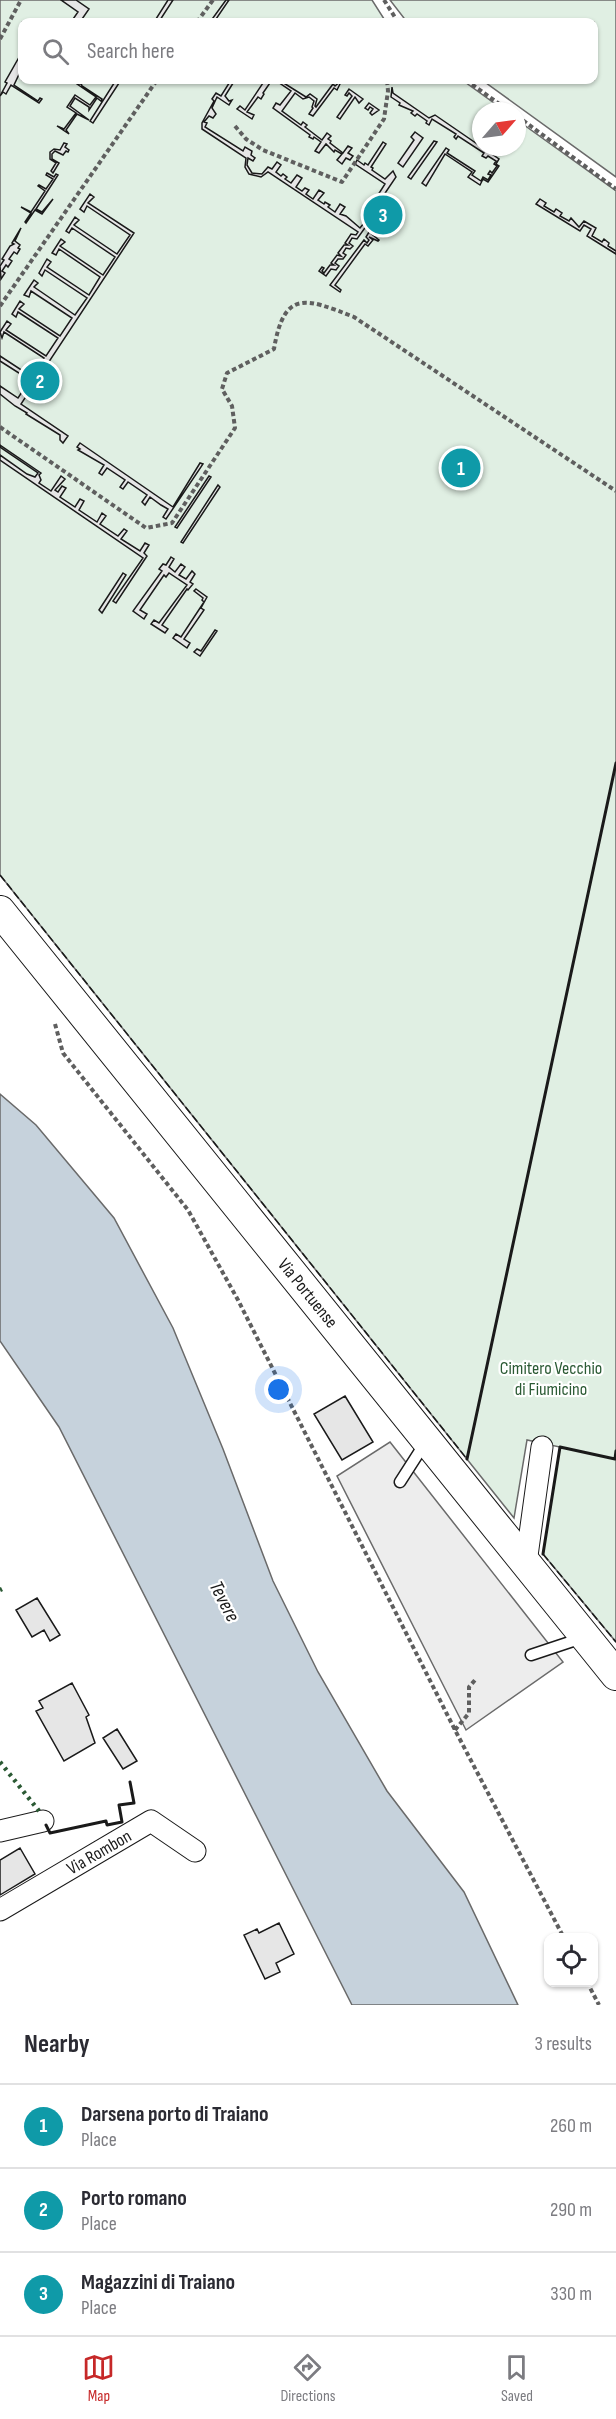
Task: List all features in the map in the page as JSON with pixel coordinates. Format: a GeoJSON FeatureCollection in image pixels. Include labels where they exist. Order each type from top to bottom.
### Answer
{"type":"FeatureCollection","features":[{"type":"Feature","properties":{"kind":"street","name":"Via Portuense"},"geometry":{"type":"LineString","coordinates":[[0,911],[616,1675]]}},
{"type":"Feature","properties":{"kind":"street"},"geometry":{"type":"LineString","coordinates":[[526,1563],[542,1447]]}},
{"type":"Feature","properties":{"kind":"street"},"geometry":{"type":"LineString","coordinates":[[0,1830],[43,1821]]}},
{"type":"Feature","properties":{"kind":"street","name":"Via Rombon"},"geometry":{"type":"LineString","coordinates":[[0,1910],[151,1821],[195,1851]]}},
{"type":"Feature","properties":{"kind":"lane"},"geometry":{"type":"LineString","coordinates":[[400,1482],[427,1441]]}},
{"type":"Feature","properties":{"kind":"lane"},"geometry":{"type":"LineString","coordinates":[[531,1655],[585,1637]]}},
{"type":"Feature","properties":{"kind":"path"},"geometry":{"type":"LineString","coordinates":[[0,39],[21,0]]}},
{"type":"Feature","properties":{"kind":"path"},"geometry":{"type":"LineString","coordinates":[[200,18],[213,0]]}},
{"type":"Feature","properties":{"kind":"path"},"geometry":{"type":"LineString","coordinates":[[384,0],[395,18]]}},
{"type":"Feature","properties":{"kind":"path"},"geometry":{"type":"LineString","coordinates":[[0,306],[155,84]]}},
{"type":"Feature","properties":{"kind":"path"},"geometry":{"type":"LineString","coordinates":[[235,126],[246,139],[263,150],[342,182],[384,119],[387,84]]}},
{"type":"Feature","properties":{"kind":"path"},"geometry":{"type":"LineString","coordinates":[[472,84],[497,102]]}},
{"type":"Feature","properties":{"kind":"path"},"geometry":{"type":"LineString","coordinates":[[526,123],[616,189]]}},
{"type":"Feature","properties":{"kind":"path"},"geometry":{"type":"LineString","coordinates":[[0,427],[146,528],[172,523],[235,428],[232,406],[222,389],[227,373],[274,349],[278,325],[285,312],[297,303],[314,303],[354,317],[616,491]]}},
{"type":"Feature","properties":{"kind":"path"},"geometry":{"type":"LineString","coordinates":[[56,1028],[63,1053],[188,1210],[238,1300],[455,1730],[561,1933]]}},
{"type":"Feature","properties":{"kind":"path"},"geometry":{"type":"LineString","coordinates":[[455,1730],[470,1713],[469,1687],[475,1680]]}},
{"type":"Feature","properties":{"kind":"path"},"geometry":{"type":"LineString","coordinates":[[589,1987],[599,2005]]}},
{"type":"Feature","properties":{"kind":"green space","name":"Cimitero Vecchio di Fiumicino"},"geometry":{"type":"Polygon","coordinates":[[[0,0],[372,0],[383,18],[18,18],[18,84],[468,84],[493,102],[472,102],[472,156],[526,156],[526,126],[616,191],[616,1642],[543,1554],[560,1447],[527,1440],[514,1518],[0,875],[0,0]]]}},
{"type":"Feature","properties":{"kind":"green space"},"geometry":{"type":"Polygon","coordinates":[[[390,0],[616,0],[616,177],[526,112],[526,102],[512,102],[488,84],[598,84],[598,18],[404,18],[390,0]]]}},
{"type":"Feature","properties":{"kind":"shaded area"},"geometry":{"type":"Polygon","coordinates":[[[390,1442],[563,1662],[466,1730],[337,1476],[390,1442]]]}},
{"type":"Feature","properties":{"kind":"water","name":"Tevere"},"geometry":{"type":"Polygon","coordinates":[[[0,1094],[36,1125],[114,1218],[173,1328],[223,1449],[273,1581],[318,1672],[387,1791],[464,1892],[518,2005],[352,2005],[59,1427],[0,1341],[0,1094]]]}},
{"type":"Feature","properties":{"kind":"building"},"geometry":{"type":"Polygon","coordinates":[[[61,0],[76,0],[89,9],[83,18],[74,18],[78,12],[61,0]]]}},
{"type":"Feature","properties":{"kind":"building"},"geometry":{"type":"Polygon","coordinates":[[[168,0],[173,0],[161,18],[157,18],[168,0]]]}},
{"type":"Feature","properties":{"kind":"building"},"geometry":{"type":"Polygon","coordinates":[[[226,0],[229,0],[217,18],[213,18],[226,0]]]}},
{"type":"Feature","properties":{"kind":"building"},"geometry":{"type":"Polygon","coordinates":[[[18,59],[18,76],[14,85],[38,101],[42,99],[39,103],[11,85],[6,94],[3,92],[0,96],[7,83],[5,82],[18,59]]]}},
{"type":"Feature","properties":{"kind":"building"},"geometry":{"type":"Polygon","coordinates":[[[77,84],[81,84],[102,99],[101,101],[97,98],[89,110],[89,107],[75,98],[70,106],[89,120],[77,114],[66,130],[69,134],[57,126],[64,129],[76,113],[67,107],[75,95],[90,105],[96,97],[77,84]]]}},
{"type":"Feature","properties":{"kind":"building"},"geometry":{"type":"Polygon","coordinates":[[[113,84],[118,84],[93,123],[90,121],[113,84]]]}},
{"type":"Feature","properties":{"kind":"building"},"geometry":{"type":"Polygon","coordinates":[[[228,84],[232,84],[225,96],[229,101],[232,100],[229,105],[217,97],[212,108],[216,114],[213,118],[209,116],[204,122],[207,123],[205,127],[243,151],[245,147],[252,151],[251,155],[255,158],[253,161],[248,158],[247,165],[252,173],[262,174],[268,167],[272,169],[277,162],[281,165],[276,172],[281,176],[283,174],[287,177],[285,179],[291,183],[297,175],[302,178],[296,187],[302,191],[305,188],[309,190],[306,194],[313,199],[319,190],[324,193],[318,200],[330,205],[328,207],[335,212],[340,204],[345,207],[340,214],[346,216],[360,228],[364,223],[367,225],[357,239],[352,238],[349,243],[353,246],[350,249],[346,248],[343,253],[346,255],[335,263],[339,266],[336,270],[331,269],[326,276],[319,271],[322,267],[324,273],[330,265],[334,265],[331,263],[337,255],[341,256],[338,253],[344,245],[348,245],[345,243],[351,234],[356,235],[358,232],[268,172],[261,177],[249,174],[245,167],[246,158],[202,129],[202,123],[214,101],[212,99],[216,93],[221,96],[228,84]]]}},
{"type":"Feature","properties":{"kind":"building"},"geometry":{"type":"Polygon","coordinates":[[[262,84],[269,84],[261,99],[258,97],[247,112],[254,115],[252,119],[237,109],[240,106],[245,110],[262,84]]]}},
{"type":"Feature","properties":{"kind":"building"},"geometry":{"type":"Polygon","coordinates":[[[281,84],[285,84],[306,97],[310,94],[317,99],[316,107],[333,84],[335,86],[340,84],[337,90],[334,88],[313,116],[309,114],[314,101],[309,97],[303,99],[295,93],[282,111],[301,125],[303,122],[307,125],[305,127],[322,140],[327,133],[331,136],[328,139],[330,143],[343,153],[348,146],[352,148],[348,153],[353,156],[350,160],[346,158],[342,164],[337,160],[342,154],[335,150],[334,152],[326,144],[319,153],[315,151],[321,142],[314,137],[313,139],[309,137],[310,135],[273,108],[276,103],[280,105],[291,91],[281,84]]]}},
{"type":"Feature","properties":{"kind":"building"},"geometry":{"type":"Polygon","coordinates":[[[392,87],[393,93],[429,118],[435,115],[472,140],[472,145],[458,136],[456,139],[454,137],[456,134],[432,119],[429,125],[427,121],[417,114],[415,116],[411,113],[413,111],[399,105],[400,103],[391,97],[392,87]]]}},
{"type":"Feature","properties":{"kind":"building"},"geometry":{"type":"Polygon","coordinates":[[[349,89],[363,99],[359,103],[355,97],[340,119],[337,117],[352,96],[349,93],[345,95],[349,89]]]}},
{"type":"Feature","properties":{"kind":"building"},"geometry":{"type":"Polygon","coordinates":[[[369,103],[379,110],[372,115],[370,113],[373,109],[365,108],[369,103]]]}},
{"type":"Feature","properties":{"kind":"building"},"geometry":{"type":"Polygon","coordinates":[[[415,132],[423,138],[403,167],[398,163],[414,140],[411,137],[415,132]]]}},
{"type":"Feature","properties":{"kind":"building"},"geometry":{"type":"Polygon","coordinates":[[[434,141],[437,142],[411,179],[408,177],[434,141]]]}},
{"type":"Feature","properties":{"kind":"building"},"geometry":{"type":"Polygon","coordinates":[[[383,142],[386,144],[371,167],[372,170],[385,179],[393,171],[396,177],[373,211],[369,209],[385,184],[355,164],[357,160],[368,165],[383,142]]]}},
{"type":"Feature","properties":{"kind":"building"},"geometry":{"type":"Polygon","coordinates":[[[64,143],[67,144],[65,147],[69,150],[68,152],[66,151],[63,155],[55,151],[52,154],[52,159],[59,163],[53,173],[51,171],[56,163],[50,159],[50,152],[54,149],[60,150],[64,143]]]}},
{"type":"Feature","properties":{"kind":"building"},"geometry":{"type":"Polygon","coordinates":[[[446,148],[449,150],[447,153],[475,171],[472,175],[481,181],[483,177],[488,180],[491,175],[488,174],[490,171],[492,173],[497,166],[494,164],[496,161],[488,156],[499,159],[496,164],[499,166],[488,182],[483,179],[480,185],[468,177],[472,172],[445,154],[426,186],[422,183],[446,148]]]}},
{"type":"Feature","properties":{"kind":"building"},"geometry":{"type":"Polygon","coordinates":[[[47,173],[54,177],[58,175],[36,209],[42,212],[53,199],[42,214],[35,210],[26,223],[31,213],[21,207],[31,212],[45,191],[38,186],[46,189],[53,179],[46,175],[47,173]]]}},
{"type":"Feature","properties":{"kind":"building"},"geometry":{"type":"Polygon","coordinates":[[[90,194],[94,197],[88,203],[134,233],[21,404],[68,436],[63,443],[60,435],[26,414],[0,394],[0,386],[18,398],[30,380],[0,361],[0,356],[32,377],[44,358],[4,332],[2,338],[0,332],[7,321],[11,324],[6,330],[46,356],[58,338],[18,312],[16,317],[12,314],[20,301],[24,304],[19,309],[60,336],[72,318],[31,291],[29,297],[24,295],[34,280],[38,283],[34,287],[75,315],[87,298],[45,270],[42,276],[39,273],[47,259],[51,262],[47,267],[89,295],[100,277],[59,249],[56,255],[52,253],[61,239],[65,242],[60,246],[103,275],[115,257],[72,228],[69,233],[66,231],[75,217],[79,220],[74,225],[117,254],[130,235],[87,206],[84,212],[80,209],[90,194]]]}},
{"type":"Feature","properties":{"kind":"building"},"geometry":{"type":"Polygon","coordinates":[[[540,199],[546,203],[544,206],[554,212],[556,209],[562,213],[560,216],[569,221],[571,218],[579,227],[584,221],[596,228],[592,236],[602,242],[604,239],[609,243],[608,246],[616,251],[616,254],[587,236],[591,229],[584,225],[580,231],[536,204],[540,199]]]}},
{"type":"Feature","properties":{"kind":"building"},"geometry":{"type":"Polygon","coordinates":[[[21,228],[15,241],[20,245],[18,248],[20,249],[17,254],[14,252],[9,259],[12,261],[2,271],[5,273],[1,279],[0,266],[4,260],[2,259],[10,246],[14,244],[12,243],[21,228]]]}},
{"type":"Feature","properties":{"kind":"building"},"geometry":{"type":"Polygon","coordinates":[[[369,232],[379,240],[369,237],[373,240],[368,246],[365,244],[335,285],[341,290],[340,292],[330,285],[364,240],[367,243],[369,240],[366,237],[369,232]]]}},
{"type":"Feature","properties":{"kind":"building"},"geometry":{"type":"Polygon","coordinates":[[[80,443],[173,507],[200,463],[203,464],[166,519],[163,517],[168,509],[150,497],[145,505],[142,502],[147,495],[128,482],[123,489],[120,487],[125,480],[107,468],[102,475],[99,473],[104,465],[78,450],[80,443]]]}},
{"type":"Feature","properties":{"kind":"building"},"geometry":{"type":"Polygon","coordinates":[[[0,445],[41,473],[39,483],[51,491],[61,476],[65,479],[55,490],[58,492],[62,486],[66,488],[60,497],[75,507],[80,499],[84,501],[79,510],[97,522],[102,513],[106,516],[100,524],[118,536],[124,529],[127,531],[121,539],[140,551],[145,543],[149,545],[144,553],[147,556],[116,603],[113,601],[143,558],[0,460],[0,455],[27,474],[35,477],[38,473],[0,445]]]}},
{"type":"Feature","properties":{"kind":"building"},"geometry":{"type":"Polygon","coordinates":[[[209,476],[211,477],[177,528],[175,527],[209,476]]]}},
{"type":"Feature","properties":{"kind":"building"},"geometry":{"type":"Polygon","coordinates":[[[218,485],[220,487],[183,543],[181,542],[218,485]]]}},
{"type":"Feature","properties":{"kind":"building"},"geometry":{"type":"Polygon","coordinates":[[[171,557],[174,559],[169,567],[175,572],[181,564],[185,567],[179,575],[186,579],[192,571],[195,574],[190,582],[193,584],[162,625],[168,629],[165,633],[151,624],[154,620],[159,623],[187,585],[169,573],[166,577],[164,575],[140,610],[147,614],[144,619],[133,611],[162,571],[159,569],[163,564],[166,565],[171,557]]]}},
{"type":"Feature","properties":{"kind":"building"},"geometry":{"type":"Polygon","coordinates":[[[123,573],[126,575],[102,613],[99,610],[123,573]]]}},
{"type":"Feature","properties":{"kind":"building"},"geometry":{"type":"Polygon","coordinates":[[[196,589],[207,597],[201,608],[204,610],[184,639],[190,643],[187,648],[173,638],[176,634],[181,637],[204,602],[203,598],[194,591],[196,589]]]}},
{"type":"Feature","properties":{"kind":"building"},"geometry":{"type":"Polygon","coordinates":[[[215,630],[217,631],[200,656],[194,652],[197,649],[201,651],[215,630]]]}},
{"type":"Feature","properties":{"kind":"building"},"geometry":{"type":"Polygon","coordinates":[[[345,1396],[373,1442],[342,1460],[314,1414],[345,1396]]]}},
{"type":"Feature","properties":{"kind":"building"},"geometry":{"type":"Polygon","coordinates":[[[37,1598],[60,1635],[50,1641],[44,1630],[32,1637],[16,1610],[37,1598]]]}},
{"type":"Feature","properties":{"kind":"building"},"geometry":{"type":"Polygon","coordinates":[[[72,1683],[89,1715],[86,1717],[95,1743],[64,1761],[36,1711],[43,1708],[39,1701],[72,1683]]]}},
{"type":"Feature","properties":{"kind":"building"},"geometry":{"type":"Polygon","coordinates":[[[117,1729],[137,1761],[123,1769],[103,1738],[117,1729]]]}},
{"type":"Feature","properties":{"kind":"building"},"geometry":{"type":"Polygon","coordinates":[[[20,1848],[35,1874],[0,1895],[0,1860],[20,1848]]]}},
{"type":"Feature","properties":{"kind":"building"},"geometry":{"type":"Polygon","coordinates":[[[279,1923],[294,1954],[276,1963],[280,1972],[265,1979],[244,1935],[257,1929],[259,1933],[279,1923]]]}},
{"type":"Feature","properties":{"kind":"hedge"},"geometry":{"type":"LineString","coordinates":[[0,1762],[39,1811]]}},
{"type":"Feature","properties":{"kind":"fence"},"geometry":{"type":"LineString","coordinates":[[0,875],[467,1459]]}},
{"type":"Feature","properties":{"kind":"fence"},"geometry":{"type":"LineString","coordinates":[[543,1554],[616,1642]]}},
{"type":"Feature","properties":{"kind":"wall"},"geometry":{"type":"LineString","coordinates":[[467,1459],[616,763]]}},
{"type":"Feature","properties":{"kind":"wall"},"geometry":{"type":"LineString","coordinates":[[543,1554],[560,1447],[615,1459],[616,1451]]}},
{"type":"Feature","properties":{"kind":"wall"},"geometry":{"type":"LineString","coordinates":[[46,1825],[50,1833],[106,1821],[107,1825],[122,1822],[119,1805],[134,1803],[130,1782]]}},
{"type":"Feature","properties":{"kind":"place","name":"Magazzini di Traiano"},"geometry":{"type":"Point","coordinates":[383,215]}},
{"type":"Feature","properties":{"kind":"place","name":"Porto romano"},"geometry":{"type":"Point","coordinates":[40,381]}},
{"type":"Feature","properties":{"kind":"place","name":"Darsena porto di Traiano"},"geometry":{"type":"Point","coordinates":[461,468]}}]}
